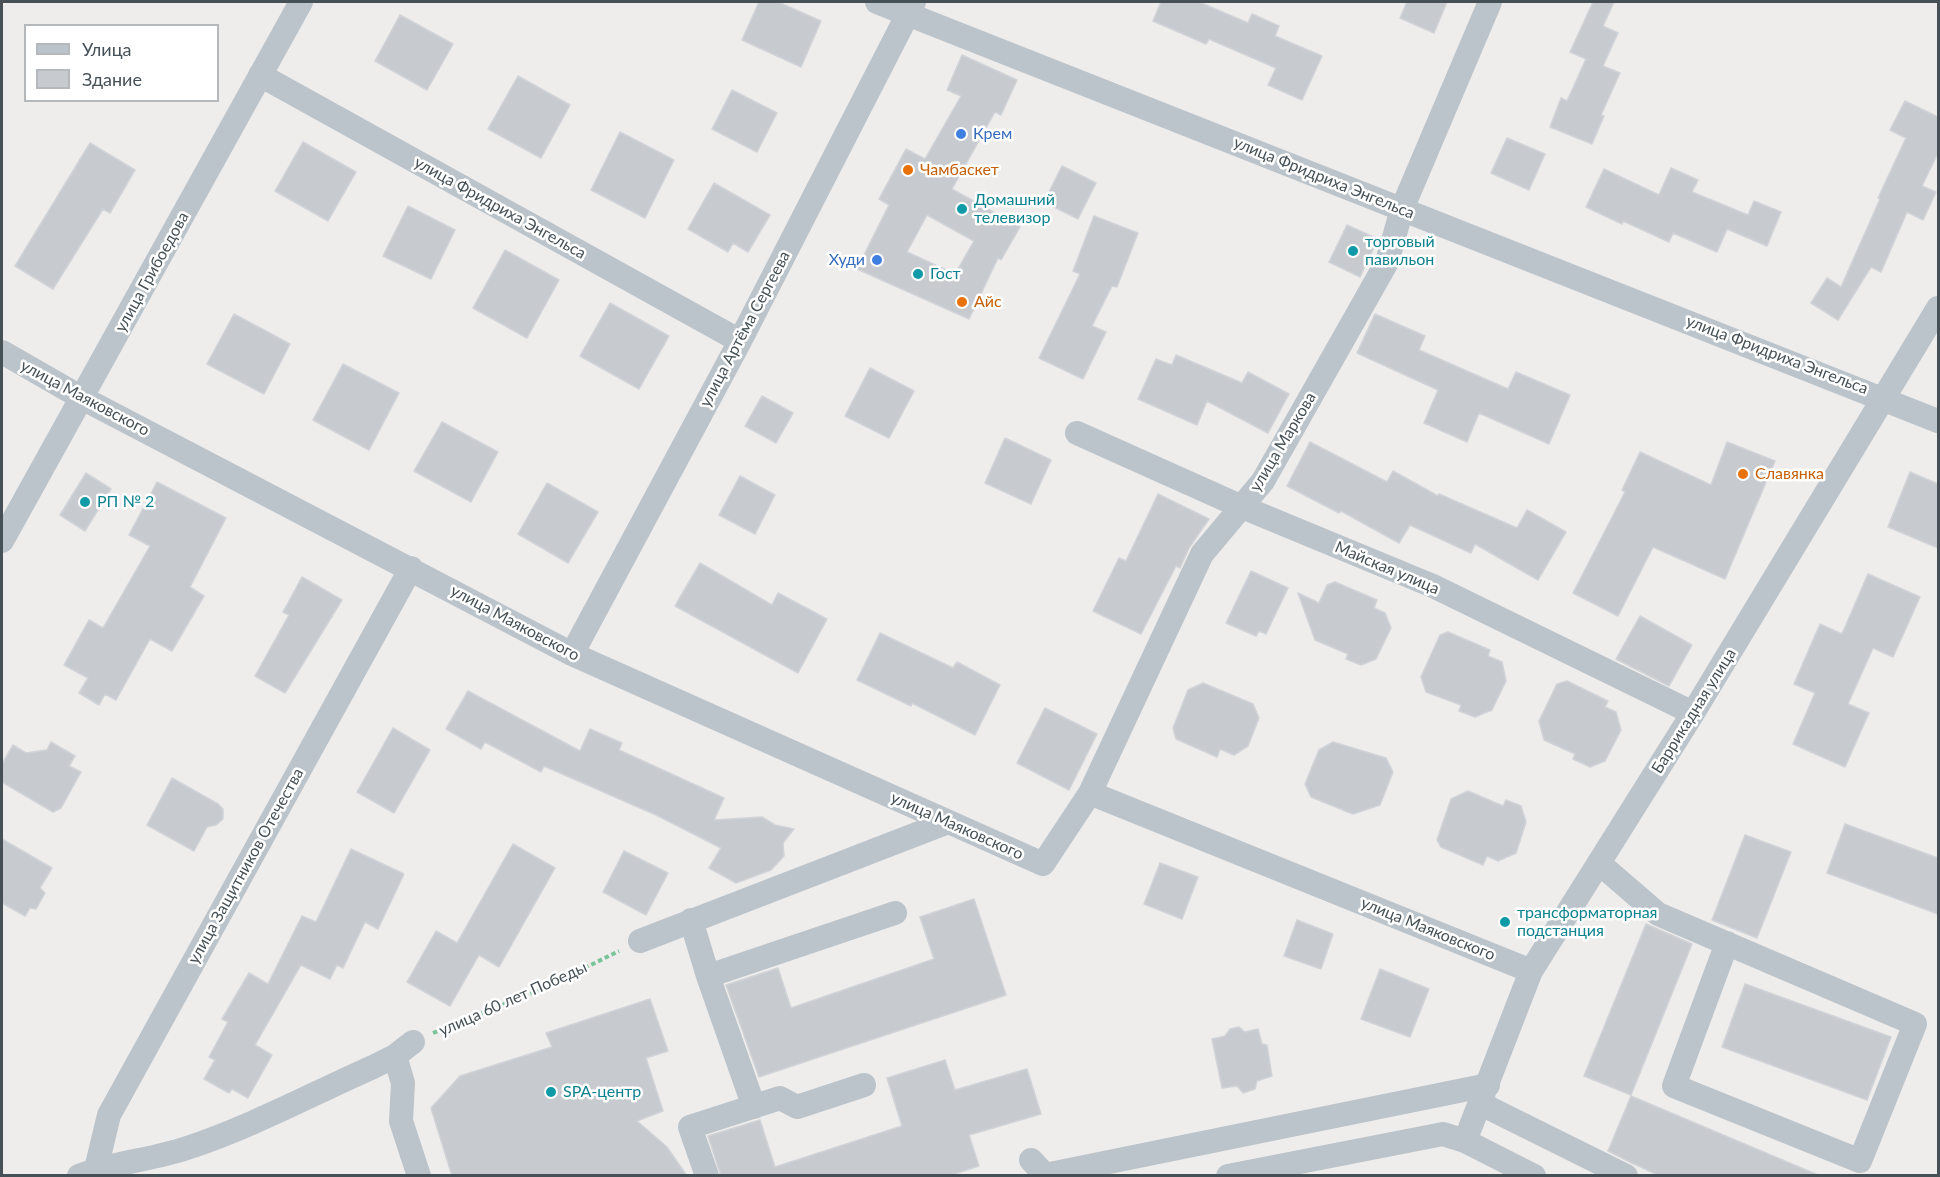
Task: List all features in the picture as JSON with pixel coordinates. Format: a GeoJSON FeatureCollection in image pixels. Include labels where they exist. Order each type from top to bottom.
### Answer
{"type":"FeatureCollection","features":[{"type":"Feature","properties":{"kind":"street","name":"улица Грибоедова"},"geometry":{"type":"LineString","coordinates":[[2,541],[301,2]]}},
{"type":"Feature","properties":{"kind":"street","name":"улица Фридриха Энгельса"},"geometry":{"type":"LineString","coordinates":[[877,2],[911,8],[1402,209],[1886,398],[1938,421]]}},
{"type":"Feature","properties":{"kind":"street","name":"улица Маркова"},"geometry":{"type":"LineString","coordinates":[[1043,864],[1090,793],[1202,554],[1263,481],[1387,262],[1402,209],[1490,2]]}},
{"type":"Feature","properties":{"kind":"street","name":"улица Артёма Сергеева"},"geometry":{"type":"LineString","coordinates":[[572,654],[740,341],[911,8]]}},
{"type":"Feature","properties":{"kind":"street","name":"улица Фридриха Энгельса"},"geometry":{"type":"LineString","coordinates":[[260,75],[740,341]]}},
{"type":"Feature","properties":{"kind":"street","name":"Баррикадная улица"},"geometry":{"type":"LineString","coordinates":[[1477,1114],[1531,970],[1600,864],[1693,713],[1886,398],[1938,308]]}},
{"type":"Feature","properties":{"kind":"street","name":"улица Маяковского"},"geometry":{"type":"LineString","coordinates":[[2,352],[82,398],[572,654],[1043,864]]}},
{"type":"Feature","properties":{"kind":"street","name":"Майская улица"},"geometry":{"type":"LineString","coordinates":[[1077,433],[1242,507],[1433,586],[1693,713]]}},
{"type":"Feature","properties":{"kind":"street","name":"улица Защитников Отечества"},"geometry":{"type":"LineString","coordinates":[[88,1172],[109,1114],[411,568]]}},
{"type":"Feature","properties":{"kind":"street","name":"улица Маяковского"},"geometry":{"type":"LineString","coordinates":[[1090,793],[1531,970]]}},
{"type":"Feature","properties":{"kind":"street"},"geometry":{"type":"LineString","coordinates":[[640,941],[948,822]]}},
{"type":"Feature","properties":{"kind":"street"},"geometry":{"type":"LineString","coordinates":[[1600,864],[1658,914],[1727,943],[1915,1024],[1860,1168],[1674,1086],[1727,943]]}},
{"type":"Feature","properties":{"kind":"street"},"geometry":{"type":"LineString","coordinates":[[708,976],[895,913]]}},
{"type":"Feature","properties":{"kind":"street"},"geometry":{"type":"LineString","coordinates":[[691,920],[754,1107]]}},
{"type":"Feature","properties":{"kind":"street"},"geometry":{"type":"LineString","coordinates":[[88,1172],[202,1142],[404,1049],[401,1121],[418,1176]]}},
{"type":"Feature","properties":{"kind":"street"},"geometry":{"type":"LineString","coordinates":[[707,1176],[690,1127],[780,1098],[796,1107],[864,1085]]}},
{"type":"Feature","properties":{"kind":"street"},"geometry":{"type":"LineString","coordinates":[[1228,1176],[1443,1134],[1477,1114]]}},
{"type":"Feature","properties":{"kind":"street"},"geometry":{"type":"LineString","coordinates":[[1477,1114],[1534,1176]]}},
{"type":"Feature","properties":{"kind":"street"},"geometry":{"type":"LineString","coordinates":[[1031,1160],[1045,1175],[1477,1114],[1626,1176]]}},
{"type":"Feature","properties":{"kind":"path","name":"улица 60 лет Победы"},"geometry":{"type":"LineString","coordinates":[[404,1049],[544,988],[640,941]]}},
{"type":"Feature","properties":{"kind":"building"},"geometry":{"type":"Polygon","coordinates":[[[759,2],[778,2],[821,21],[801,67],[742,40],[759,2]]]}},
{"type":"Feature","properties":{"kind":"building"},"geometry":{"type":"Polygon","coordinates":[[[1161,2],[1199,2],[1248,23],[1252,14],[1279,26],[1275,36],[1322,56],[1302,100],[1268,85],[1276,68],[1209,39],[1206,44],[1153,21],[1161,2]]]}},
{"type":"Feature","properties":{"kind":"building"},"geometry":{"type":"Polygon","coordinates":[[[1407,2],[1447,2],[1434,33],[1400,18],[1407,2]]]}},
{"type":"Feature","properties":{"kind":"building"},"geometry":{"type":"Polygon","coordinates":[[[1593,2],[1614,2],[1603,26],[1618,33],[1603,66],[1620,73],[1601,115],[1604,116],[1592,144],[1550,127],[1561,98],[1567,101],[1586,59],[1570,52],[1593,2]]]}},
{"type":"Feature","properties":{"kind":"building"},"geometry":{"type":"Polygon","coordinates":[[[400,15],[453,44],[427,90],[375,61],[400,15]]]}},
{"type":"Feature","properties":{"kind":"building"},"geometry":{"type":"Polygon","coordinates":[[[962,55],[1017,80],[1001,115],[995,112],[952,189],[1020,227],[1001,260],[998,258],[969,319],[857,269],[889,205],[879,199],[906,149],[925,159],[961,96],[947,90],[962,55]],[[927,215],[907,252],[955,274],[974,241],[927,215]]]}},
{"type":"Feature","properties":{"kind":"building"},"geometry":{"type":"Polygon","coordinates":[[[518,76],[570,105],[541,158],[488,129],[518,76]]]}},
{"type":"Feature","properties":{"kind":"building"},"geometry":{"type":"Polygon","coordinates":[[[732,90],[777,113],[757,152],[712,129],[732,90]]]}},
{"type":"Feature","properties":{"kind":"building"},"geometry":{"type":"Polygon","coordinates":[[[1905,101],[1938,117],[1938,153],[1922,186],[1936,192],[1923,220],[1907,212],[1881,272],[1871,267],[1838,320],[1811,303],[1827,278],[1841,287],[1906,138],[1890,130],[1905,101]]]}},
{"type":"Feature","properties":{"kind":"building"},"geometry":{"type":"Polygon","coordinates":[[[620,132],[674,160],[645,218],[591,190],[620,132]]]}},
{"type":"Feature","properties":{"kind":"building"},"geometry":{"type":"Polygon","coordinates":[[[1507,138],[1545,154],[1529,190],[1491,173],[1507,138]]]}},
{"type":"Feature","properties":{"kind":"building"},"geometry":{"type":"Polygon","coordinates":[[[303,142],[356,172],[328,221],[275,191],[303,142]]]}},
{"type":"Feature","properties":{"kind":"building"},"geometry":{"type":"Polygon","coordinates":[[[90,143],[135,170],[110,213],[103,209],[53,289],[15,266],[90,143]]]}},
{"type":"Feature","properties":{"kind":"building"},"geometry":{"type":"Polygon","coordinates":[[[1062,166],[1096,183],[1078,219],[1044,202],[1062,166]]]}},
{"type":"Feature","properties":{"kind":"building"},"geometry":{"type":"Polygon","coordinates":[[[1671,168],[1698,180],[1692,192],[1748,215],[1754,201],[1781,212],[1767,246],[1727,229],[1717,252],[1673,233],[1669,242],[1586,207],[1604,169],[1659,195],[1671,168]]]}},
{"type":"Feature","properties":{"kind":"building"},"geometry":{"type":"Polygon","coordinates":[[[714,183],[770,215],[748,252],[733,243],[728,252],[688,229],[714,183]]]}},
{"type":"Feature","properties":{"kind":"building"},"geometry":{"type":"Polygon","coordinates":[[[408,206],[455,230],[431,279],[383,256],[408,206]]]}},
{"type":"Feature","properties":{"kind":"building"},"geometry":{"type":"Polygon","coordinates":[[[1094,216],[1138,233],[1117,287],[1112,286],[1092,326],[1106,332],[1083,379],[1039,358],[1080,274],[1073,271],[1094,216]]]}},
{"type":"Feature","properties":{"kind":"building","name":"торговый павильон"},"geometry":{"type":"Polygon","coordinates":[[[1347,225],[1378,239],[1360,277],[1329,262],[1347,225]]]}},
{"type":"Feature","properties":{"kind":"building"},"geometry":{"type":"Polygon","coordinates":[[[505,250],[559,280],[527,338],[473,308],[505,250]]]}},
{"type":"Feature","properties":{"kind":"building"},"geometry":{"type":"Polygon","coordinates":[[[610,303],[669,336],[639,389],[580,356],[610,303]]]}},
{"type":"Feature","properties":{"kind":"building"},"geometry":{"type":"Polygon","coordinates":[[[234,314],[290,344],[264,394],[207,364],[234,314]]]}},
{"type":"Feature","properties":{"kind":"building"},"geometry":{"type":"Polygon","coordinates":[[[1375,314],[1425,336],[1419,350],[1508,389],[1516,372],[1570,395],[1549,444],[1479,413],[1467,442],[1424,423],[1438,390],[1357,353],[1375,314]]]}},
{"type":"Feature","properties":{"kind":"building"},"geometry":{"type":"Polygon","coordinates":[[[1176,355],[1242,383],[1248,372],[1289,394],[1268,433],[1207,401],[1197,425],[1138,399],[1156,359],[1172,365],[1176,355]]]}},
{"type":"Feature","properties":{"kind":"building"},"geometry":{"type":"Polygon","coordinates":[[[343,364],[399,393],[369,450],[313,420],[343,364]]]}},
{"type":"Feature","properties":{"kind":"building"},"geometry":{"type":"Polygon","coordinates":[[[870,368],[914,391],[889,438],[845,416],[870,368]]]}},
{"type":"Feature","properties":{"kind":"building"},"geometry":{"type":"Polygon","coordinates":[[[762,396],[793,413],[776,443],[745,426],[762,396]]]}},
{"type":"Feature","properties":{"kind":"building"},"geometry":{"type":"Polygon","coordinates":[[[442,422],[498,452],[471,502],[414,471],[442,422]]]}},
{"type":"Feature","properties":{"kind":"building"},"geometry":{"type":"Polygon","coordinates":[[[1005,438],[1051,460],[1031,504],[985,483],[1005,438]]]}},
{"type":"Feature","properties":{"kind":"building"},"geometry":{"type":"Polygon","coordinates":[[[1310,442],[1387,482],[1393,471],[1438,496],[1439,494],[1517,528],[1527,510],[1566,532],[1538,580],[1475,544],[1471,553],[1410,525],[1399,543],[1341,511],[1339,513],[1287,486],[1310,442]]]}},
{"type":"Feature","properties":{"kind":"building"},"geometry":{"type":"Polygon","coordinates":[[[1727,442],[1775,461],[1725,579],[1653,547],[1618,616],[1573,593],[1625,492],[1622,490],[1640,452],[1711,485],[1727,442]]]}},
{"type":"Feature","properties":{"kind":"building"},"geometry":{"type":"Polygon","coordinates":[[[1910,472],[1938,484],[1938,548],[1888,527],[1910,472]]]}},
{"type":"Feature","properties":{"kind":"building","name":"РП № 2"},"geometry":{"type":"Polygon","coordinates":[[[86,473],[111,489],[85,531],[60,515],[86,473]]]}},
{"type":"Feature","properties":{"kind":"building"},"geometry":{"type":"Polygon","coordinates":[[[740,476],[775,495],[755,534],[719,515],[740,476]]]}},
{"type":"Feature","properties":{"kind":"building"},"geometry":{"type":"Polygon","coordinates":[[[157,482],[226,518],[190,587],[204,596],[172,651],[150,639],[116,700],[105,694],[99,705],[79,693],[88,678],[64,665],[89,620],[103,628],[150,546],[129,535],[157,482]]]}},
{"type":"Feature","properties":{"kind":"building"},"geometry":{"type":"Polygon","coordinates":[[[547,483],[598,512],[568,563],[518,534],[547,483]]]}},
{"type":"Feature","properties":{"kind":"building"},"geometry":{"type":"Polygon","coordinates":[[[1158,494],[1209,519],[1189,548],[1180,568],[1176,566],[1141,634],[1093,611],[1119,558],[1126,561],[1158,494]]]}},
{"type":"Feature","properties":{"kind":"building"},"geometry":{"type":"Polygon","coordinates":[[[700,563],[772,605],[778,593],[827,619],[798,673],[675,606],[700,563]]]}},
{"type":"Feature","properties":{"kind":"building"},"geometry":{"type":"Polygon","coordinates":[[[1251,571],[1288,588],[1266,634],[1259,631],[1256,636],[1226,623],[1251,571]]]}},
{"type":"Feature","properties":{"kind":"building"},"geometry":{"type":"Polygon","coordinates":[[[1868,574],[1920,597],[1893,657],[1873,648],[1848,704],[1869,713],[1845,767],[1793,744],[1815,693],[1794,684],[1820,624],[1842,634],[1868,574]]]}},
{"type":"Feature","properties":{"kind":"building"},"geometry":{"type":"Polygon","coordinates":[[[302,577],[342,600],[285,693],[255,676],[289,615],[283,612],[302,577]]]}},
{"type":"Feature","properties":{"kind":"building"},"geometry":{"type":"Polygon","coordinates":[[[1335,582],[1377,600],[1374,608],[1385,613],[1391,628],[1376,659],[1361,665],[1346,659],[1348,654],[1315,640],[1298,593],[1319,603],[1327,585],[1335,582]]]}},
{"type":"Feature","properties":{"kind":"building"},"geometry":{"type":"Polygon","coordinates":[[[1640,616],[1692,645],[1669,686],[1616,659],[1640,616]]]}},
{"type":"Feature","properties":{"kind":"building"},"geometry":{"type":"Polygon","coordinates":[[[1448,632],[1490,650],[1488,656],[1502,662],[1506,681],[1492,710],[1475,717],[1459,711],[1461,705],[1426,692],[1421,677],[1440,635],[1448,632]]]}},
{"type":"Feature","properties":{"kind":"building"},"geometry":{"type":"Polygon","coordinates":[[[880,633],[953,668],[957,662],[1000,685],[975,735],[912,703],[911,706],[857,680],[880,633]]]}},
{"type":"Feature","properties":{"kind":"building"},"geometry":{"type":"Polygon","coordinates":[[[1567,681],[1608,701],[1605,707],[1616,712],[1621,730],[1605,761],[1590,767],[1573,759],[1575,754],[1544,740],[1539,721],[1557,684],[1567,681]]]}},
{"type":"Feature","properties":{"kind":"building"},"geometry":{"type":"Polygon","coordinates":[[[1203,683],[1253,704],[1259,718],[1248,746],[1234,755],[1220,749],[1217,757],[1176,739],[1173,728],[1188,690],[1203,683]]]}},
{"type":"Feature","properties":{"kind":"building"},"geometry":{"type":"Polygon","coordinates":[[[468,691],[580,751],[590,729],[622,743],[619,750],[724,798],[714,820],[762,817],[775,825],[794,829],[783,843],[784,856],[771,870],[736,883],[709,868],[721,848],[656,815],[544,766],[541,772],[485,742],[481,749],[446,729],[468,691]]]}},
{"type":"Feature","properties":{"kind":"building"},"geometry":{"type":"Polygon","coordinates":[[[1045,708],[1097,734],[1069,790],[1017,763],[1045,708]]]}},
{"type":"Feature","properties":{"kind":"building"},"geometry":{"type":"Polygon","coordinates":[[[393,728],[430,750],[394,813],[357,792],[393,728]]]}},
{"type":"Feature","properties":{"kind":"building"},"geometry":{"type":"Polygon","coordinates":[[[51,742],[75,756],[69,766],[81,772],[61,808],[53,812],[2,782],[2,764],[13,745],[26,753],[47,750],[51,742]]]}},
{"type":"Feature","properties":{"kind":"building"},"geometry":{"type":"Polygon","coordinates":[[[1333,742],[1386,758],[1393,772],[1380,805],[1353,814],[1311,797],[1305,784],[1319,750],[1333,742]]]}},
{"type":"Feature","properties":{"kind":"building"},"geometry":{"type":"Polygon","coordinates":[[[172,778],[223,809],[223,819],[216,825],[207,827],[194,851],[147,825],[172,778]]]}},
{"type":"Feature","properties":{"kind":"building"},"geometry":{"type":"Polygon","coordinates":[[[1468,791],[1503,806],[1506,800],[1521,806],[1526,822],[1516,853],[1498,861],[1487,856],[1483,865],[1441,847],[1437,840],[1451,799],[1468,791]]]}},
{"type":"Feature","properties":{"kind":"building"},"geometry":{"type":"Polygon","coordinates":[[[1845,824],[1938,858],[1938,914],[1827,873],[1845,824]]]}},
{"type":"Feature","properties":{"kind":"building"},"geometry":{"type":"Polygon","coordinates":[[[1745,835],[1791,852],[1757,938],[1712,920],[1745,835]]]}},
{"type":"Feature","properties":{"kind":"building"},"geometry":{"type":"Polygon","coordinates":[[[2,839],[52,868],[40,888],[45,893],[36,909],[30,908],[25,916],[2,903],[2,839]]]}},
{"type":"Feature","properties":{"kind":"building"},"geometry":{"type":"Polygon","coordinates":[[[513,844],[555,868],[499,967],[479,955],[450,1006],[407,982],[436,931],[457,943],[513,844]]]}},
{"type":"Feature","properties":{"kind":"building"},"geometry":{"type":"Polygon","coordinates":[[[351,849],[404,874],[378,929],[365,922],[343,968],[337,965],[330,979],[301,965],[255,1045],[272,1055],[248,1098],[232,1089],[229,1093],[204,1079],[215,1060],[209,1057],[228,1022],[222,1019],[249,973],[268,984],[302,916],[316,922],[351,849]]]}},
{"type":"Feature","properties":{"kind":"building"},"geometry":{"type":"Polygon","coordinates":[[[624,851],[668,873],[646,915],[603,892],[624,851]]]}},
{"type":"Feature","properties":{"kind":"building"},"geometry":{"type":"Polygon","coordinates":[[[1160,863],[1198,877],[1182,919],[1144,904],[1160,863]]]}},
{"type":"Feature","properties":{"kind":"building"},"geometry":{"type":"Polygon","coordinates":[[[974,899],[1006,995],[759,1077],[726,985],[778,968],[791,1008],[934,959],[920,917],[974,899]]]}},
{"type":"Feature","properties":{"kind":"building"},"geometry":{"type":"Polygon","coordinates":[[[1297,920],[1333,934],[1321,969],[1284,956],[1297,920]]]}},
{"type":"Feature","properties":{"kind":"building"},"geometry":{"type":"Polygon","coordinates":[[[1646,924],[1692,944],[1631,1095],[1584,1076],[1646,924]]]}},
{"type":"Feature","properties":{"kind":"building"},"geometry":{"type":"Polygon","coordinates":[[[1380,969],[1429,989],[1410,1037],[1361,1019],[1380,969]]]}},
{"type":"Feature","properties":{"kind":"building"},"geometry":{"type":"Polygon","coordinates":[[[1745,984],[1891,1037],[1867,1100],[1722,1047],[1745,984]]]}},
{"type":"Feature","properties":{"kind":"building","name":"SPA-центр"},"geometry":{"type":"Polygon","coordinates":[[[650,999],[668,1051],[646,1058],[663,1111],[637,1121],[667,1147],[687,1176],[452,1176],[431,1108],[460,1076],[552,1047],[546,1033],[650,999]]]}},
{"type":"Feature","properties":{"kind":"building"},"geometry":{"type":"Polygon","coordinates":[[[1239,1027],[1245,1032],[1258,1029],[1262,1044],[1267,1045],[1272,1076],[1257,1081],[1255,1089],[1243,1093],[1237,1086],[1222,1088],[1212,1039],[1225,1036],[1230,1029],[1239,1027]]]}},
{"type":"Feature","properties":{"kind":"building"},"geometry":{"type":"Polygon","coordinates":[[[945,1060],[955,1090],[1027,1069],[1041,1114],[969,1135],[979,1166],[948,1176],[721,1176],[708,1136],[760,1120],[775,1167],[902,1126],[887,1078],[945,1060]]]}},
{"type":"Feature","properties":{"kind":"building"},"geometry":{"type":"Polygon","coordinates":[[[1631,1096],[1818,1176],[1660,1176],[1608,1151],[1631,1096]]]}},
{"type":"Feature","properties":{"kind":"place","name":"Крем"},"geometry":{"type":"Point","coordinates":[961,134]}},
{"type":"Feature","properties":{"kind":"place","name":"Чамбаскет"},"geometry":{"type":"Point","coordinates":[908,170]}},
{"type":"Feature","properties":{"kind":"place","name":"Домашний телевизор"},"geometry":{"type":"Point","coordinates":[962,209]}},
{"type":"Feature","properties":{"kind":"place","name":"торговый павильон"},"geometry":{"type":"Point","coordinates":[1353,251]}},
{"type":"Feature","properties":{"kind":"place","name":"Худи"},"geometry":{"type":"Point","coordinates":[877,260]}},
{"type":"Feature","properties":{"kind":"place","name":"Гост"},"geometry":{"type":"Point","coordinates":[918,274]}},
{"type":"Feature","properties":{"kind":"place","name":"Айс"},"geometry":{"type":"Point","coordinates":[962,302]}},
{"type":"Feature","properties":{"kind":"place","name":"Славянка"},"geometry":{"type":"Point","coordinates":[1743,474]}},
{"type":"Feature","properties":{"kind":"place","name":"РП № 2"},"geometry":{"type":"Point","coordinates":[85,502]}},
{"type":"Feature","properties":{"kind":"place","name":"трансформаторная подстанция"},"geometry":{"type":"Point","coordinates":[1505,922]}},
{"type":"Feature","properties":{"kind":"place","name":"SPA-центр"},"geometry":{"type":"Point","coordinates":[551,1092]}}]}
